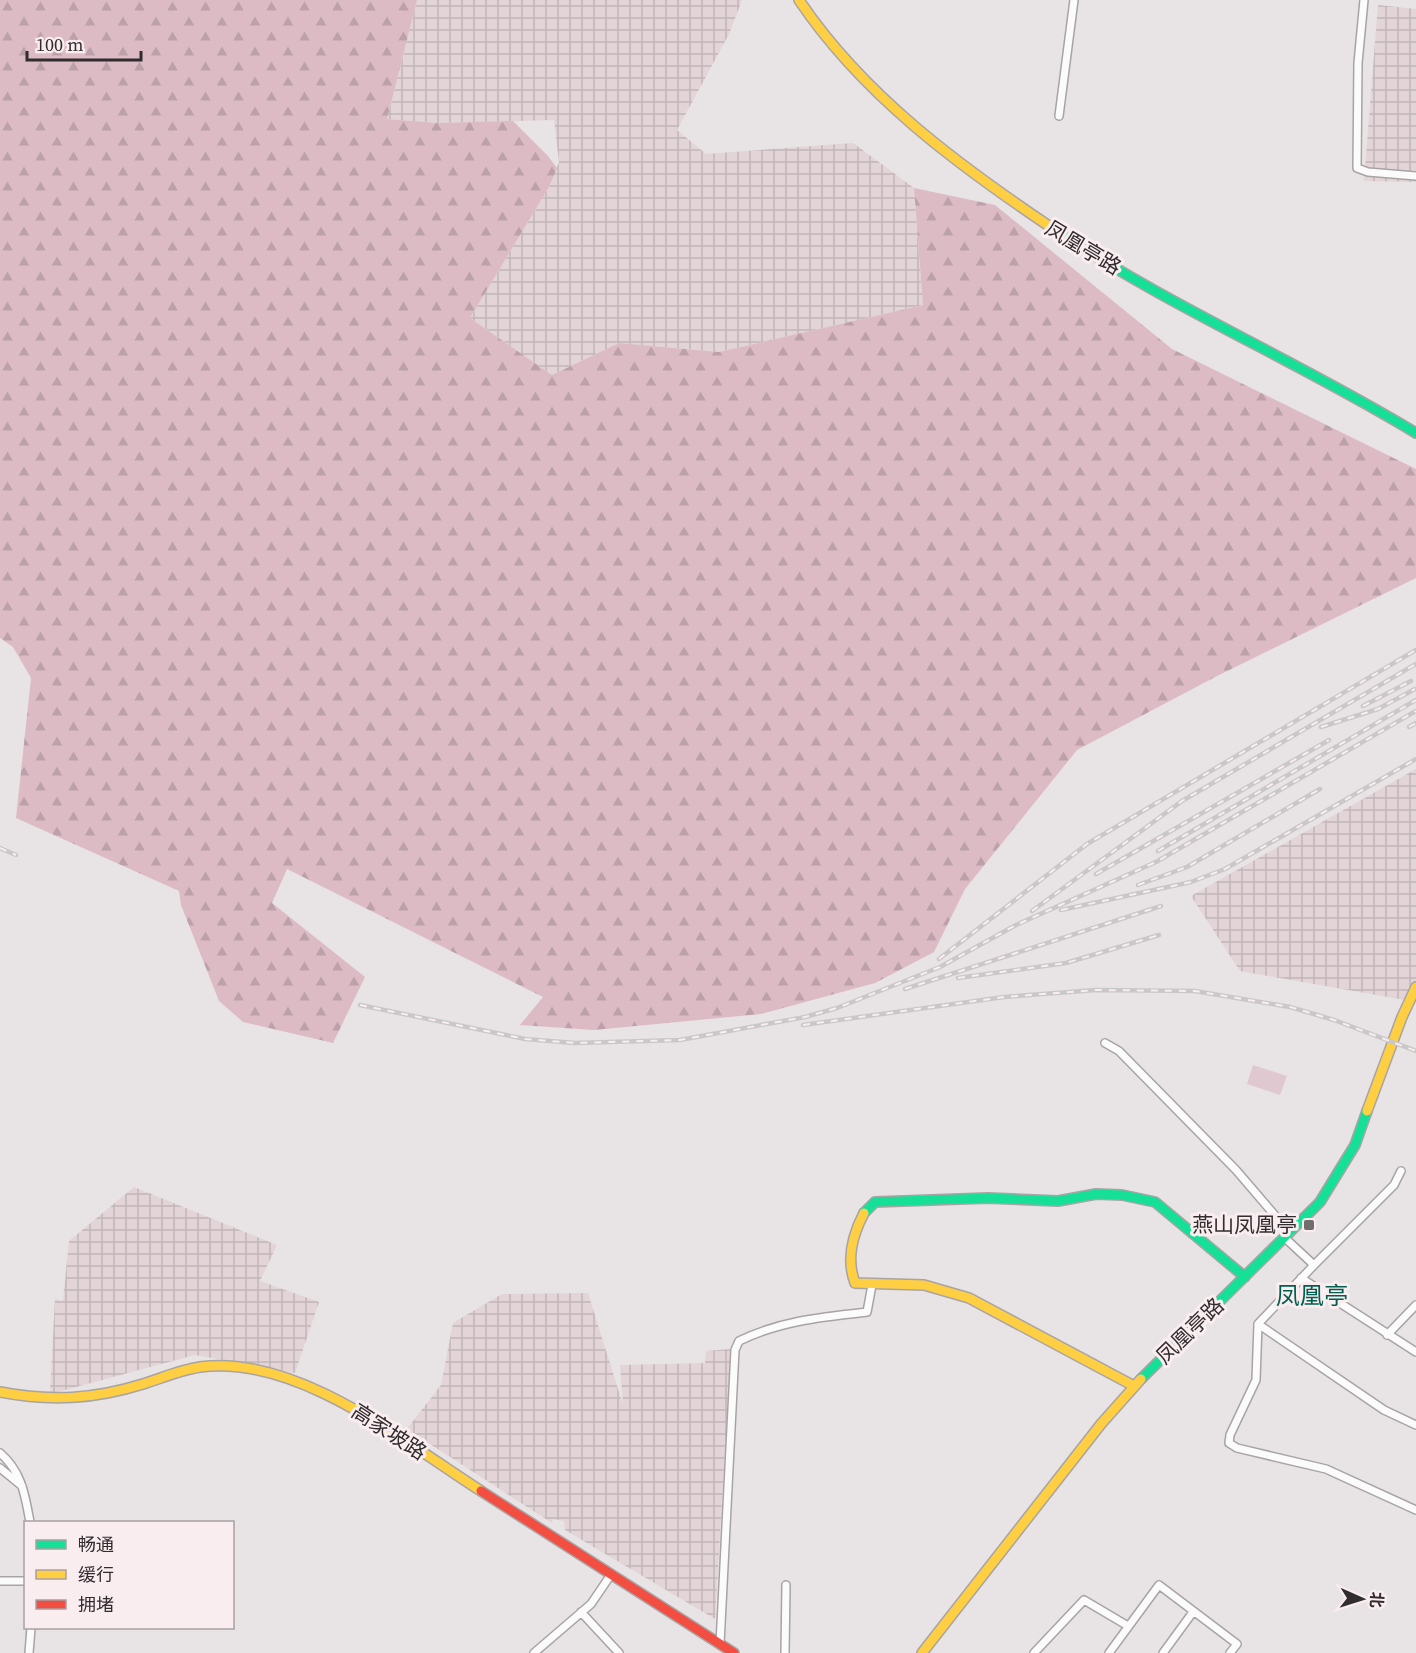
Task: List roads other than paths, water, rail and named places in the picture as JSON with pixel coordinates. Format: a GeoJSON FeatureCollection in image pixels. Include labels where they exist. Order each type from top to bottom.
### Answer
{"type":"FeatureCollection","features":[{"type":"Feature","properties":{"kind":"street","name":"凤凰亭路"},"geometry":{"type":"LineString","coordinates":[[799,0],[810,17],[867,82],[910,121],[1035,219],[1131,277],[1416,433]]}},
{"type":"Feature","properties":{"kind":"street"},"geometry":{"type":"LineString","coordinates":[[1059,116],[1074,0]]}},
{"type":"Feature","properties":{"kind":"street"},"geometry":{"type":"LineString","coordinates":[[1364,0],[1358,63],[1357,168],[1368,172],[1416,176]]}},
{"type":"Feature","properties":{"kind":"street","name":"凤凰亭路"},"geometry":{"type":"LineString","coordinates":[[922,1653],[1101,1424],[1134,1386],[1320,1202],[1355,1145],[1401,1017],[1416,987]]}},
{"type":"Feature","properties":{"kind":"street"},"geometry":{"type":"LineString","coordinates":[[1105,1043],[1119,1051],[1236,1170],[1314,1265]]}},
{"type":"Feature","properties":{"kind":"street"},"geometry":{"type":"LineString","coordinates":[[1401,1170],[1394,1185],[1258,1324],[1256,1380],[1230,1435],[1230,1443],[1237,1448],[1326,1469],[1416,1510]]}},
{"type":"Feature","properties":{"kind":"street"},"geometry":{"type":"LineString","coordinates":[[1134,1386],[969,1298],[924,1285],[855,1283],[850,1269],[855,1233],[869,1203],[988,1198],[1059,1201],[1096,1194],[1122,1195],[1155,1202],[1245,1277]]}},
{"type":"Feature","properties":{"kind":"street"},"geometry":{"type":"LineString","coordinates":[[1301,1278],[1416,1352]]}},
{"type":"Feature","properties":{"kind":"street"},"geometry":{"type":"LineString","coordinates":[[720,1644],[735,1350],[739,1341],[765,1328],[795,1320],[867,1312],[872,1285]]}},
{"type":"Feature","properties":{"kind":"street"},"geometry":{"type":"LineString","coordinates":[[1387,1335],[1416,1305]]}},
{"type":"Feature","properties":{"kind":"street"},"geometry":{"type":"LineString","coordinates":[[1258,1324],[1384,1410],[1416,1425]]}},
{"type":"Feature","properties":{"kind":"street","name":"高家坡路"},"geometry":{"type":"LineString","coordinates":[[0,1392],[52,1401],[79,1401],[109,1395],[200,1367],[224,1367],[297,1380],[334,1397],[734,1653]]}},
{"type":"Feature","properties":{"kind":"street"},"geometry":{"type":"LineString","coordinates":[[0,1453],[13,1464],[24,1488],[30,1521]]}},
{"type":"Feature","properties":{"kind":"street"},"geometry":{"type":"LineString","coordinates":[[0,1468],[24,1488]]}},
{"type":"Feature","properties":{"kind":"street"},"geometry":{"type":"LineString","coordinates":[[534,1653],[591,1604],[610,1576]]}},
{"type":"Feature","properties":{"kind":"street"},"geometry":{"type":"LineString","coordinates":[[0,1581],[24,1581]]}},
{"type":"Feature","properties":{"kind":"street"},"geometry":{"type":"LineString","coordinates":[[785,1653],[786,1585]]}},
{"type":"Feature","properties":{"kind":"street"},"geometry":{"type":"LineString","coordinates":[[1108,1653],[1159,1585],[1237,1644],[1230,1653]]}},
{"type":"Feature","properties":{"kind":"street"},"geometry":{"type":"LineString","coordinates":[[1034,1653],[1084,1599],[1128,1626]]}},
{"type":"Feature","properties":{"kind":"street"},"geometry":{"type":"LineString","coordinates":[[581,1612],[619,1653]]}},
{"type":"Feature","properties":{"kind":"street"},"geometry":{"type":"LineString","coordinates":[[1163,1653],[1193,1612]]}},
{"type":"Feature","properties":{"kind":"street"},"geometry":{"type":"LineString","coordinates":[[29,1653],[31,1629]]}},
{"type":"Feature","properties":{"kind":"railway"},"geometry":{"type":"LineString","coordinates":[[939,959],[1087,844],[1416,650]]}},
{"type":"Feature","properties":{"kind":"railway"},"geometry":{"type":"LineString","coordinates":[[1032,911],[1182,801],[1416,664]]}},
{"type":"Feature","properties":{"kind":"railway"},"geometry":{"type":"LineString","coordinates":[[1363,706],[1411,681]]}},
{"type":"Feature","properties":{"kind":"railway"},"geometry":{"type":"LineString","coordinates":[[1321,727],[1378,709],[1415,689]]}},
{"type":"Feature","properties":{"kind":"railway"},"geometry":{"type":"LineString","coordinates":[[1158,851],[1416,700]]}},
{"type":"Feature","properties":{"kind":"railway"},"geometry":{"type":"LineString","coordinates":[[360,1005],[525,1039],[575,1043],[680,1040],[805,1017],[837,1008],[940,967],[1016,925],[1156,862],[1416,711]]}},
{"type":"Feature","properties":{"kind":"railway"},"geometry":{"type":"LineString","coordinates":[[1409,727],[1416,723]]}},
{"type":"Feature","properties":{"kind":"railway"},"geometry":{"type":"LineString","coordinates":[[1096,874],[1329,740]]}},
{"type":"Feature","properties":{"kind":"railway"},"geometry":{"type":"LineString","coordinates":[[1061,910],[1191,882],[1225,869],[1416,759]]}},
{"type":"Feature","properties":{"kind":"railway"},"geometry":{"type":"LineString","coordinates":[[1138,885],[1187,867],[1320,789]]}},
{"type":"Feature","properties":{"kind":"railway"},"geometry":{"type":"LineString","coordinates":[[0,848],[16,855]]}},
{"type":"Feature","properties":{"kind":"railway"},"geometry":{"type":"LineString","coordinates":[[905,989],[1161,906]]}},
{"type":"Feature","properties":{"kind":"railway"},"geometry":{"type":"LineString","coordinates":[[958,978],[1066,963],[1159,935]]}},
{"type":"Feature","properties":{"kind":"railway"},"geometry":{"type":"LineString","coordinates":[[803,1025],[1004,997],[1096,990],[1195,991],[1290,1007],[1334,1020],[1416,1051]]}},
{"type":"Feature","properties":{"kind":"place","name":"燕山凤凰亭"},"geometry":{"type":"Point","coordinates":[1309,1225]}},
{"type":"Feature","properties":{"kind":"district","name":"凤凰亭"},"geometry":{"type":"Point","coordinates":[1312,1296]}}]}
